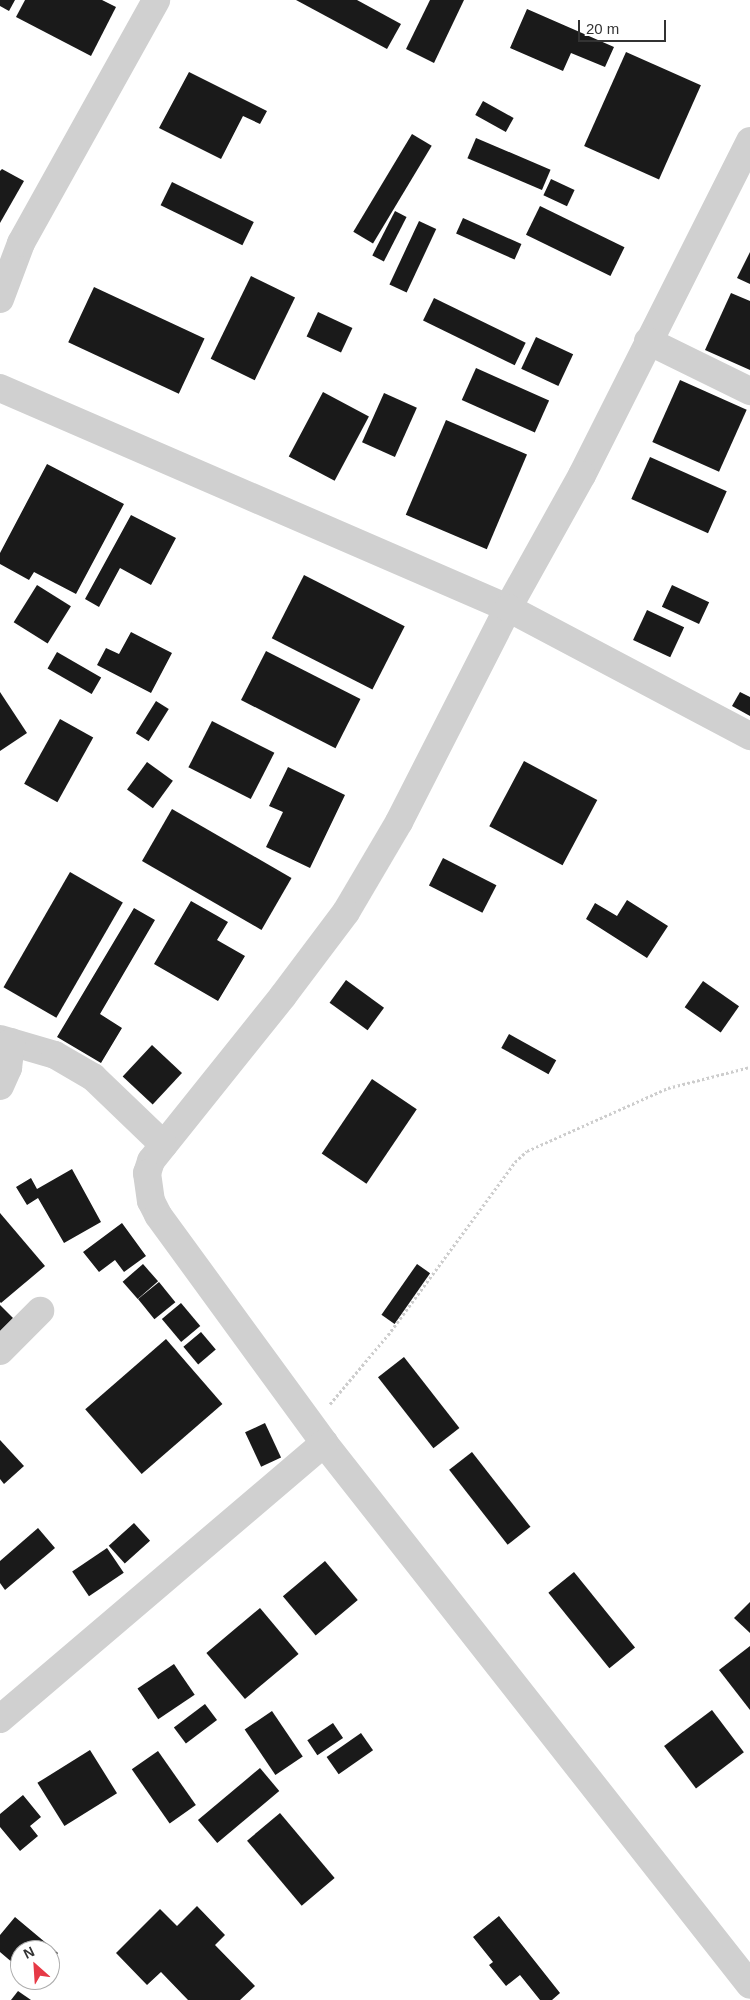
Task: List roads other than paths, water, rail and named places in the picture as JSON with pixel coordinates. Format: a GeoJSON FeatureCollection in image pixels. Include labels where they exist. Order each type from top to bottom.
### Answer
{"type":"FeatureCollection","features":[{"type":"Feature","properties":{"kind":"street"},"geometry":{"type":"LineString","coordinates":[[0,299],[21,243],[156,0]]}},
{"type":"Feature","properties":{"kind":"street"},"geometry":{"type":"LineString","coordinates":[[750,141],[558,522],[508,608],[399,822],[346,912],[151,1160],[147,1173],[151,1201],[158,1215],[318,1434],[750,1985]]}},
{"type":"Feature","properties":{"kind":"street"},"geometry":{"type":"LineString","coordinates":[[648,341],[750,391]]}},
{"type":"Feature","properties":{"kind":"street"},"geometry":{"type":"LineString","coordinates":[[0,388],[508,608],[750,736]]}},
{"type":"Feature","properties":{"kind":"street"},"geometry":{"type":"LineString","coordinates":[[0,1086],[8,1068],[6,1040],[55,1055],[93,1076],[164,1145]]}},
{"type":"Feature","properties":{"kind":"street"},"geometry":{"type":"LineString","coordinates":[[0,1352],[40,1311]]}},
{"type":"Feature","properties":{"kind":"street"},"geometry":{"type":"LineString","coordinates":[[0,1719],[318,1434]]}}]}
